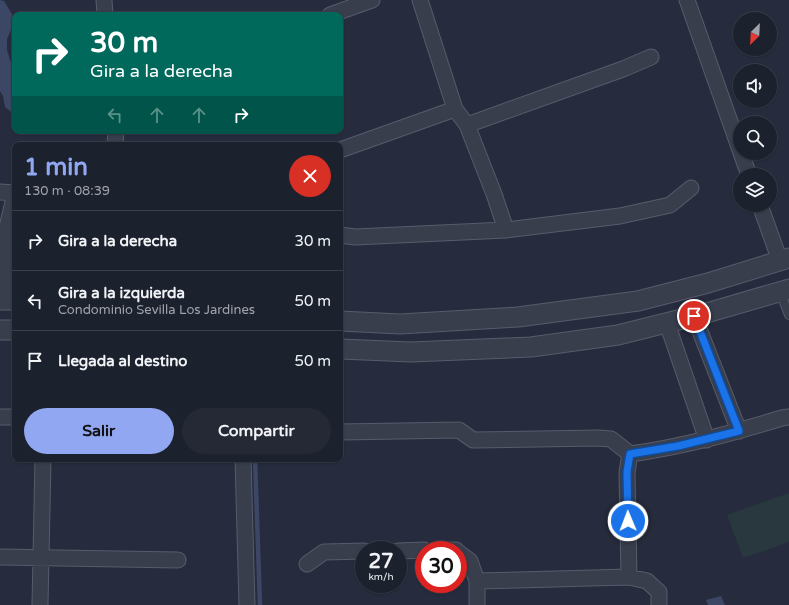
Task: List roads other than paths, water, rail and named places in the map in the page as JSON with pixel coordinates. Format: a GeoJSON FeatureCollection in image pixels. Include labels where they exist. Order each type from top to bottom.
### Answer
{"type":"FeatureCollection","features":[{"type":"Feature","properties":{"kind":"street"},"geometry":{"type":"LineString","coordinates":[[104,0],[105,12]]}},
{"type":"Feature","properties":{"kind":"street"},"geometry":{"type":"LineString","coordinates":[[338,12],[372,0]]}},
{"type":"Feature","properties":{"kind":"street"},"geometry":{"type":"LineString","coordinates":[[687,0],[733,130]]}},
{"type":"Feature","properties":{"kind":"street"},"geometry":{"type":"LineString","coordinates":[[424,1],[454,109],[467,125],[494,194],[506,230]]}},
{"type":"Feature","properties":{"kind":"street"},"geometry":{"type":"LineString","coordinates":[[467,125],[622,69],[651,57]]}},
{"type":"Feature","properties":{"kind":"street"},"geometry":{"type":"LineString","coordinates":[[343,149],[454,109]]}},
{"type":"Feature","properties":{"kind":"street"},"geometry":{"type":"LineString","coordinates":[[343,236],[506,230],[620,216],[670,205],[691,188]]}},
{"type":"Feature","properties":{"kind":"street"},"geometry":{"type":"LineString","coordinates":[[0,192],[12,194]]}},
{"type":"Feature","properties":{"kind":"street"},"geometry":{"type":"LineString","coordinates":[[8,300],[3,244],[12,206]]}},
{"type":"Feature","properties":{"kind":"street"},"geometry":{"type":"LineString","coordinates":[[343,321],[400,324],[518,317],[638,301],[708,283],[784,259],[763,212]]}},
{"type":"Feature","properties":{"kind":"street"},"geometry":{"type":"LineString","coordinates":[[8,300],[12,279]]}},
{"type":"Feature","properties":{"kind":"street"},"geometry":{"type":"LineString","coordinates":[[343,349],[419,352],[531,347],[618,335],[694,316],[785,290]]}},
{"type":"Feature","properties":{"kind":"street"},"geometry":{"type":"LineString","coordinates":[[579,340],[573,329],[577,318],[599,315],[616,304]]}},
{"type":"Feature","properties":{"kind":"street"},"geometry":{"type":"LineString","coordinates":[[694,316],[739,431]]}},
{"type":"Feature","properties":{"kind":"street"},"geometry":{"type":"LineString","coordinates":[[667,323],[707,440]]}},
{"type":"Feature","properties":{"kind":"street"},"geometry":{"type":"LineString","coordinates":[[0,330],[12,330]]}},
{"type":"Feature","properties":{"kind":"street"},"geometry":{"type":"LineString","coordinates":[[0,417],[12,417]]}},
{"type":"Feature","properties":{"kind":"street"},"geometry":{"type":"LineString","coordinates":[[343,432],[459,430],[474,440],[598,438],[611,439],[630,454],[707,440],[789,417]]}},
{"type":"Feature","properties":{"kind":"street"},"geometry":{"type":"LineString","coordinates":[[629,577],[627,472],[630,454]]}},
{"type":"Feature","properties":{"kind":"street"},"geometry":{"type":"LineString","coordinates":[[40,605],[43,462]]}},
{"type":"Feature","properties":{"kind":"street"},"geometry":{"type":"LineString","coordinates":[[243,462],[246,605]]}},
{"type":"Feature","properties":{"kind":"street"},"geometry":{"type":"LineString","coordinates":[[307,564],[324,552],[355,552]]}},
{"type":"Feature","properties":{"kind":"street"},"geometry":{"type":"LineString","coordinates":[[0,557],[178,560]]}},
{"type":"Feature","properties":{"kind":"street"},"geometry":{"type":"LineString","coordinates":[[467,559],[470,561],[477,581],[477,605]]}},
{"type":"Feature","properties":{"kind":"street"},"geometry":{"type":"LineString","coordinates":[[477,581],[629,577],[647,581],[659,592],[659,605]]}},
{"type":"Feature","properties":{"kind":"lane"},"geometry":{"type":"LineString","coordinates":[[785,290],[789,315]]}},
{"type":"Feature","properties":{"kind":"water"},"geometry":{"type":"Polygon","coordinates":[[[0,0],[4,1],[12,14],[11,30],[7,39],[7,50],[12,63],[12,113],[5,107],[3,96],[0,91],[0,0]]]}},
{"type":"Feature","properties":{"kind":"water"},"geometry":{"type":"Polygon","coordinates":[[[721,596],[725,605],[708,605],[706,600],[721,596]]]}},
{"type":"Feature","properties":{"kind":"waterway"},"geometry":{"type":"LineString","coordinates":[[255,462],[260,605]]}}]}
